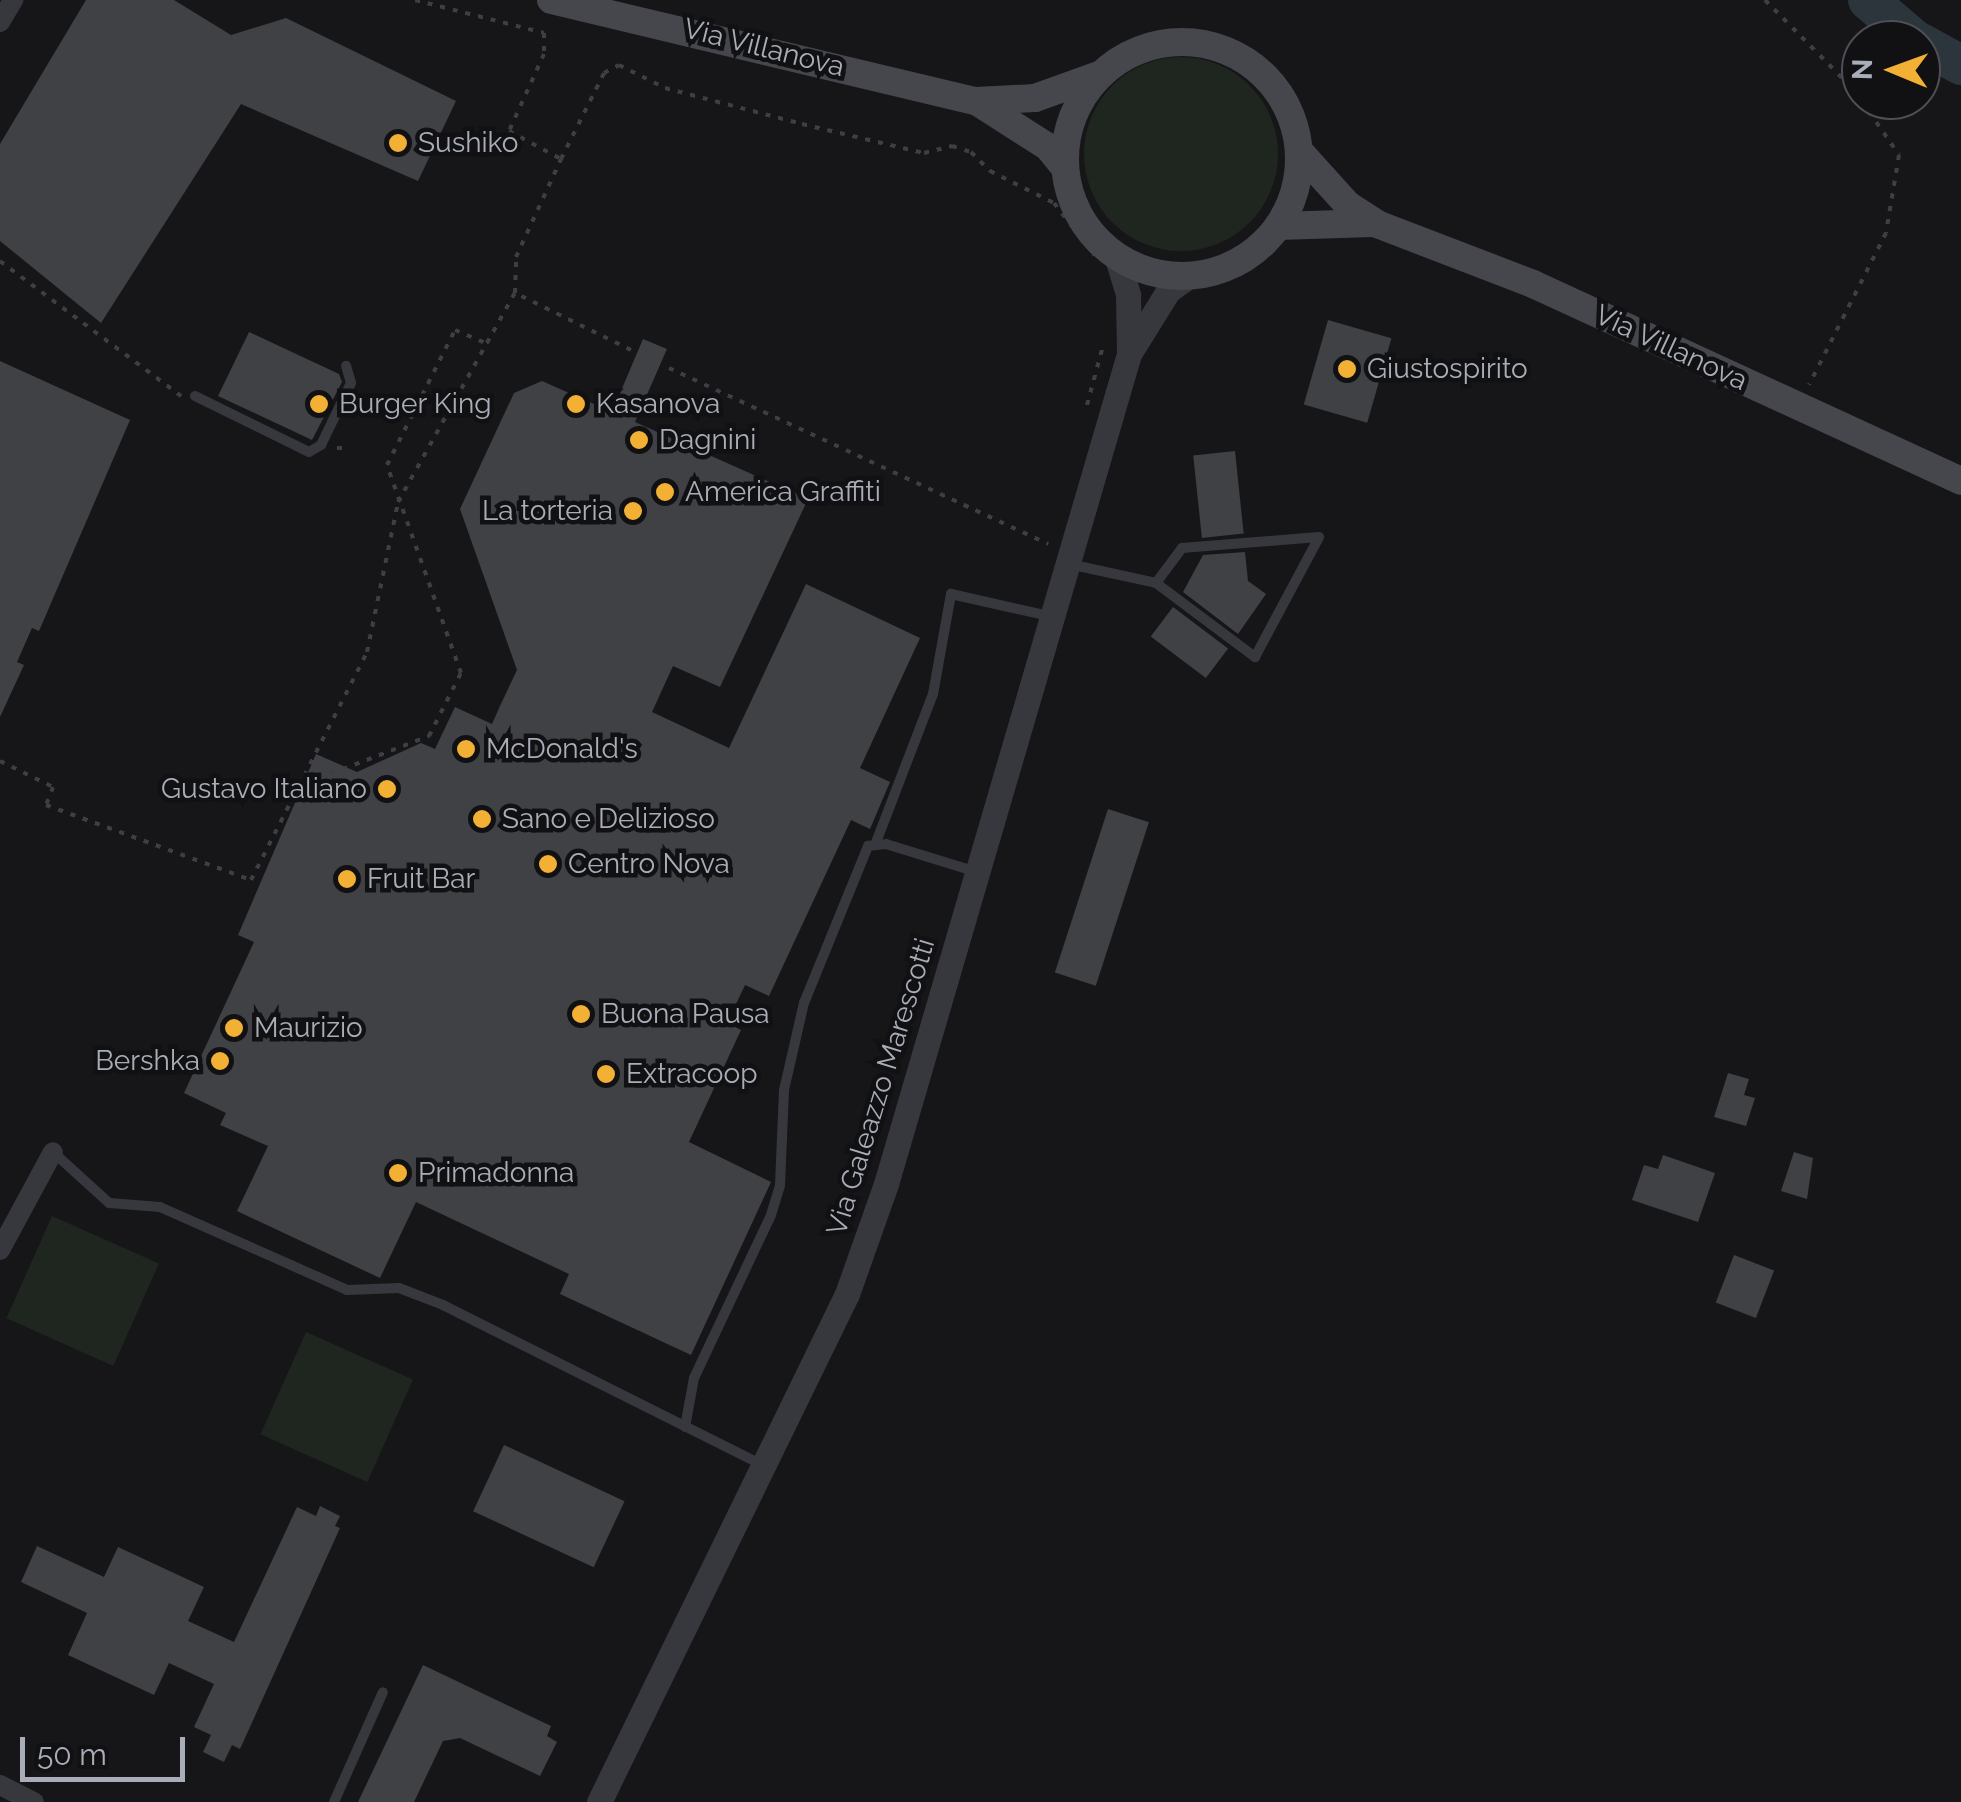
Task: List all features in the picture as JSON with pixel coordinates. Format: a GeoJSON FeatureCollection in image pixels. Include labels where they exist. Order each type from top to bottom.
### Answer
{"type":"FeatureCollection","features":[{"type":"Feature","properties":{"kind":"main road","name":"Via Villanova"},"geometry":{"type":"LineString","coordinates":[[551,0],[976,101],[1035,98],[1100,74]]}},
{"type":"Feature","properties":{"kind":"main road"},"geometry":{"type":"LineString","coordinates":[[1159,44],[1224,49],[1276,89],[1299,151],[1294,190],[1278,226],[1236,264],[1186,278],[1146,272],[1108,260],[1073,203],[1064,168],[1067,134],[1079,102],[1100,74],[1159,44]]}},
{"type":"Feature","properties":{"kind":"main road","name":"Via Villanova"},"geometry":{"type":"LineString","coordinates":[[976,101],[1048,147],[1064,168]]}},
{"type":"Feature","properties":{"kind":"main road","name":"Via Villanova"},"geometry":{"type":"LineString","coordinates":[[1299,151],[1348,205],[1378,224],[1533,284],[1961,482]]}},
{"type":"Feature","properties":{"kind":"main road","name":"Via Villanova"},"geometry":{"type":"LineString","coordinates":[[1278,226],[1378,224]]}},
{"type":"Feature","properties":{"kind":"street"},"geometry":{"type":"LineString","coordinates":[[0,22],[13,0]]}},
{"type":"Feature","properties":{"kind":"street","name":"Via Galeazzo Marescotti"},"geometry":{"type":"LineString","coordinates":[[1108,260],[1128,295],[1129,354]]}},
{"type":"Feature","properties":{"kind":"street","name":"Via Galeazzo Marescotti"},"geometry":{"type":"LineString","coordinates":[[600,1802],[765,1466],[866,1239],[978,873],[1129,354],[1158,304],[1186,278]]}},
{"type":"Feature","properties":{"kind":"street"},"geometry":{"type":"LineString","coordinates":[[0,1250],[53,1152]]}},
{"type":"Feature","properties":{"kind":"street"},"geometry":{"type":"LineString","coordinates":[[0,1784],[34,1802]]}},
{"type":"Feature","properties":{"kind":"lane"},"geometry":{"type":"LineString","coordinates":[[194,400],[310,452],[321,445],[350,383],[346,366]]}},
{"type":"Feature","properties":{"kind":"lane"},"geometry":{"type":"LineString","coordinates":[[1069,564],[1156,584],[1255,657],[1319,538],[1182,548],[1156,584]]}},
{"type":"Feature","properties":{"kind":"lane"},"geometry":{"type":"LineString","coordinates":[[875,845],[934,694],[952,594],[1053,617]]}},
{"type":"Feature","properties":{"kind":"lane"},"geometry":{"type":"LineString","coordinates":[[686,1427],[694,1378],[780,1185],[784,1090],[804,1003],[843,896],[868,846],[978,873]]}},
{"type":"Feature","properties":{"kind":"lane"},"geometry":{"type":"LineString","coordinates":[[53,1152],[109,1203],[160,1207],[346,1290],[399,1288],[444,1305],[765,1466]]}},
{"type":"Feature","properties":{"kind":"lane"},"geometry":{"type":"LineString","coordinates":[[334,1802],[384,1692]]}},
{"type":"Feature","properties":{"kind":"path"},"geometry":{"type":"LineString","coordinates":[[414,0],[544,33],[544,54],[508,131],[560,159]]}},
{"type":"Feature","properties":{"kind":"path"},"geometry":{"type":"LineString","coordinates":[[1765,0],[1854,90],[1899,155],[1886,233],[1799,406]]}},
{"type":"Feature","properties":{"kind":"path"},"geometry":{"type":"LineString","coordinates":[[0,762],[53,788],[46,805],[251,880],[294,788],[367,652],[398,502],[515,293],[516,257],[604,73],[632,67],[665,88],[802,124],[924,153],[952,146],[971,152],[990,170],[1054,203],[1108,260]]}},
{"type":"Feature","properties":{"kind":"path"},"geometry":{"type":"LineString","coordinates":[[0,261],[194,400]]}},
{"type":"Feature","properties":{"kind":"path"},"geometry":{"type":"LineString","coordinates":[[515,293],[631,350]]}},
{"type":"Feature","properties":{"kind":"path"},"geometry":{"type":"LineString","coordinates":[[294,788],[429,736],[462,673],[387,465],[454,330],[488,344]]}},
{"type":"Feature","properties":{"kind":"path"},"geometry":{"type":"LineString","coordinates":[[1087,407],[1106,336]]}},
{"type":"Feature","properties":{"kind":"path"},"geometry":{"type":"LineString","coordinates":[[669,368],[1047,546],[1054,532]]}},
{"type":"Feature","properties":{"kind":"path"},"geometry":{"type":"LineString","coordinates":[[334,448],[350,448]]}},
{"type":"Feature","properties":{"kind":"shaded area"},"geometry":{"type":"Polygon","coordinates":[[[1181,57],[1218,64],[1250,85],[1271,117],[1278,154],[1271,191],[1250,223],[1218,244],[1181,251],[1144,244],[1112,223],[1091,191],[1084,154],[1091,117],[1112,85],[1144,64],[1181,57]]]}},
{"type":"Feature","properties":{"kind":"shaded area"},"geometry":{"type":"Polygon","coordinates":[[[52,1216],[159,1264],[113,1366],[6,1318],[52,1216]]]}},
{"type":"Feature","properties":{"kind":"shaded area"},"geometry":{"type":"Polygon","coordinates":[[[306,1332],[413,1380],[367,1482],[260,1434],[306,1332]]]}},
{"type":"Feature","properties":{"kind":"building"},"geometry":{"type":"Polygon","coordinates":[[[86,0],[174,0],[231,35],[286,18],[456,101],[418,181],[241,104],[101,323],[0,241],[0,144],[86,0]]]}},
{"type":"Feature","properties":{"kind":"building"},"geometry":{"type":"Polygon","coordinates":[[[1328,320],[1391,338],[1367,423],[1304,405],[1328,320]]]}},
{"type":"Feature","properties":{"kind":"building"},"geometry":{"type":"Polygon","coordinates":[[[249,332],[339,374],[342,382],[312,440],[218,396],[249,332]]]}},
{"type":"Feature","properties":{"kind":"building","name":"Centro Nova"},"geometry":{"type":"Polygon","coordinates":[[[643,339],[667,349],[635,422],[808,499],[720,687],[673,666],[652,712],[729,748],[806,584],[920,638],[860,768],[890,782],[870,829],[851,820],[769,996],[745,985],[727,1023],[741,1030],[689,1142],[771,1182],[691,1355],[560,1294],[569,1274],[416,1202],[380,1278],[237,1211],[268,1146],[220,1125],[226,1113],[184,1093],[254,942],[238,935],[316,754],[357,772],[421,743],[435,749],[455,707],[492,724],[517,670],[460,509],[514,393],[542,381],[612,412],[643,339]]]}},
{"type":"Feature","properties":{"kind":"building"},"geometry":{"type":"Polygon","coordinates":[[[0,361],[130,420],[39,631],[32,628],[17,662],[24,665],[0,717],[0,361]]]}},
{"type":"Feature","properties":{"kind":"building"},"geometry":{"type":"Polygon","coordinates":[[[1235,451],[1244,534],[1202,538],[1193,455],[1235,451]]]}},
{"type":"Feature","properties":{"kind":"building"},"geometry":{"type":"Polygon","coordinates":[[[1245,552],[1248,581],[1266,594],[1238,634],[1183,592],[1203,555],[1245,552]]]}},
{"type":"Feature","properties":{"kind":"building"},"geometry":{"type":"Polygon","coordinates":[[[1173,607],[1228,649],[1206,678],[1151,637],[1173,607]]]}},
{"type":"Feature","properties":{"kind":"building"},"geometry":{"type":"Polygon","coordinates":[[[1108,809],[1149,822],[1096,986],[1055,973],[1108,809]]]}},
{"type":"Feature","properties":{"kind":"building"},"geometry":{"type":"Polygon","coordinates":[[[1728,1073],[1749,1079],[1744,1095],[1755,1098],[1746,1126],[1714,1117],[1728,1073]]]}},
{"type":"Feature","properties":{"kind":"building"},"geometry":{"type":"Polygon","coordinates":[[[1794,1152],[1813,1158],[1807,1199],[1781,1191],[1794,1152]]]}},
{"type":"Feature","properties":{"kind":"building"},"geometry":{"type":"Polygon","coordinates":[[[1663,1155],[1715,1173],[1698,1222],[1632,1200],[1644,1165],[1658,1169],[1663,1155]]]}},
{"type":"Feature","properties":{"kind":"building"},"geometry":{"type":"Polygon","coordinates":[[[1734,1255],[1774,1270],[1756,1318],[1716,1303],[1734,1255]]]}},
{"type":"Feature","properties":{"kind":"building"},"geometry":{"type":"Polygon","coordinates":[[[504,1445],[625,1501],[594,1567],[473,1511],[504,1445]]]}},
{"type":"Feature","properties":{"kind":"building"},"geometry":{"type":"Polygon","coordinates":[[[320,1506],[340,1516],[335,1526],[340,1528],[240,1749],[232,1745],[224,1762],[203,1752],[211,1735],[194,1727],[214,1684],[169,1663],[154,1695],[68,1655],[87,1613],[21,1582],[37,1546],[104,1577],[118,1547],[204,1587],[188,1621],[234,1642],[297,1507],[316,1516],[320,1506]]]}},
{"type":"Feature","properties":{"kind":"building"},"geometry":{"type":"Polygon","coordinates":[[[423,1665],[551,1726],[547,1736],[557,1742],[540,1776],[460,1738],[443,1741],[414,1802],[358,1802],[423,1665]]]}},
{"type":"Feature","properties":{"kind":"waterway"},"geometry":{"type":"LineString","coordinates":[[1868,0],[1892,20]]}},
{"type":"Feature","properties":{"kind":"waterway"},"geometry":{"type":"LineString","coordinates":[[1941,54],[1961,65]]}},
{"type":"Feature","properties":{"kind":"place","name":"Sushiko"},"geometry":{"type":"Point","coordinates":[398,143]}},
{"type":"Feature","properties":{"kind":"place","name":"Giustospirito"},"geometry":{"type":"Point","coordinates":[1347,369]}},
{"type":"Feature","properties":{"kind":"place","name":"Burger King"},"geometry":{"type":"Point","coordinates":[319,404]}},
{"type":"Feature","properties":{"kind":"place","name":"Kasanova"},"geometry":{"type":"Point","coordinates":[576,404]}},
{"type":"Feature","properties":{"kind":"place","name":"Dagnini"},"geometry":{"type":"Point","coordinates":[639,440]}},
{"type":"Feature","properties":{"kind":"place","name":"America Graffiti"},"geometry":{"type":"Point","coordinates":[665,492]}},
{"type":"Feature","properties":{"kind":"place","name":"La torteria"},"geometry":{"type":"Point","coordinates":[633,511]}},
{"type":"Feature","properties":{"kind":"place","name":"McDonald's"},"geometry":{"type":"Point","coordinates":[466,749]}},
{"type":"Feature","properties":{"kind":"place","name":"Gustavo Italiano"},"geometry":{"type":"Point","coordinates":[387,789]}},
{"type":"Feature","properties":{"kind":"place","name":"Sano e Delizioso"},"geometry":{"type":"Point","coordinates":[482,819]}},
{"type":"Feature","properties":{"kind":"place","name":"Centro Nova"},"geometry":{"type":"Point","coordinates":[548,864]}},
{"type":"Feature","properties":{"kind":"place","name":"Fruit Bar"},"geometry":{"type":"Point","coordinates":[347,879]}},
{"type":"Feature","properties":{"kind":"place","name":"Buona Pausa"},"geometry":{"type":"Point","coordinates":[581,1014]}},
{"type":"Feature","properties":{"kind":"place","name":"Maurizio"},"geometry":{"type":"Point","coordinates":[234,1028]}},
{"type":"Feature","properties":{"kind":"place","name":"Bershka"},"geometry":{"type":"Point","coordinates":[220,1061]}},
{"type":"Feature","properties":{"kind":"place","name":"Extracoop"},"geometry":{"type":"Point","coordinates":[606,1074]}},
{"type":"Feature","properties":{"kind":"place","name":"Primadonna"},"geometry":{"type":"Point","coordinates":[398,1173]}}]}
